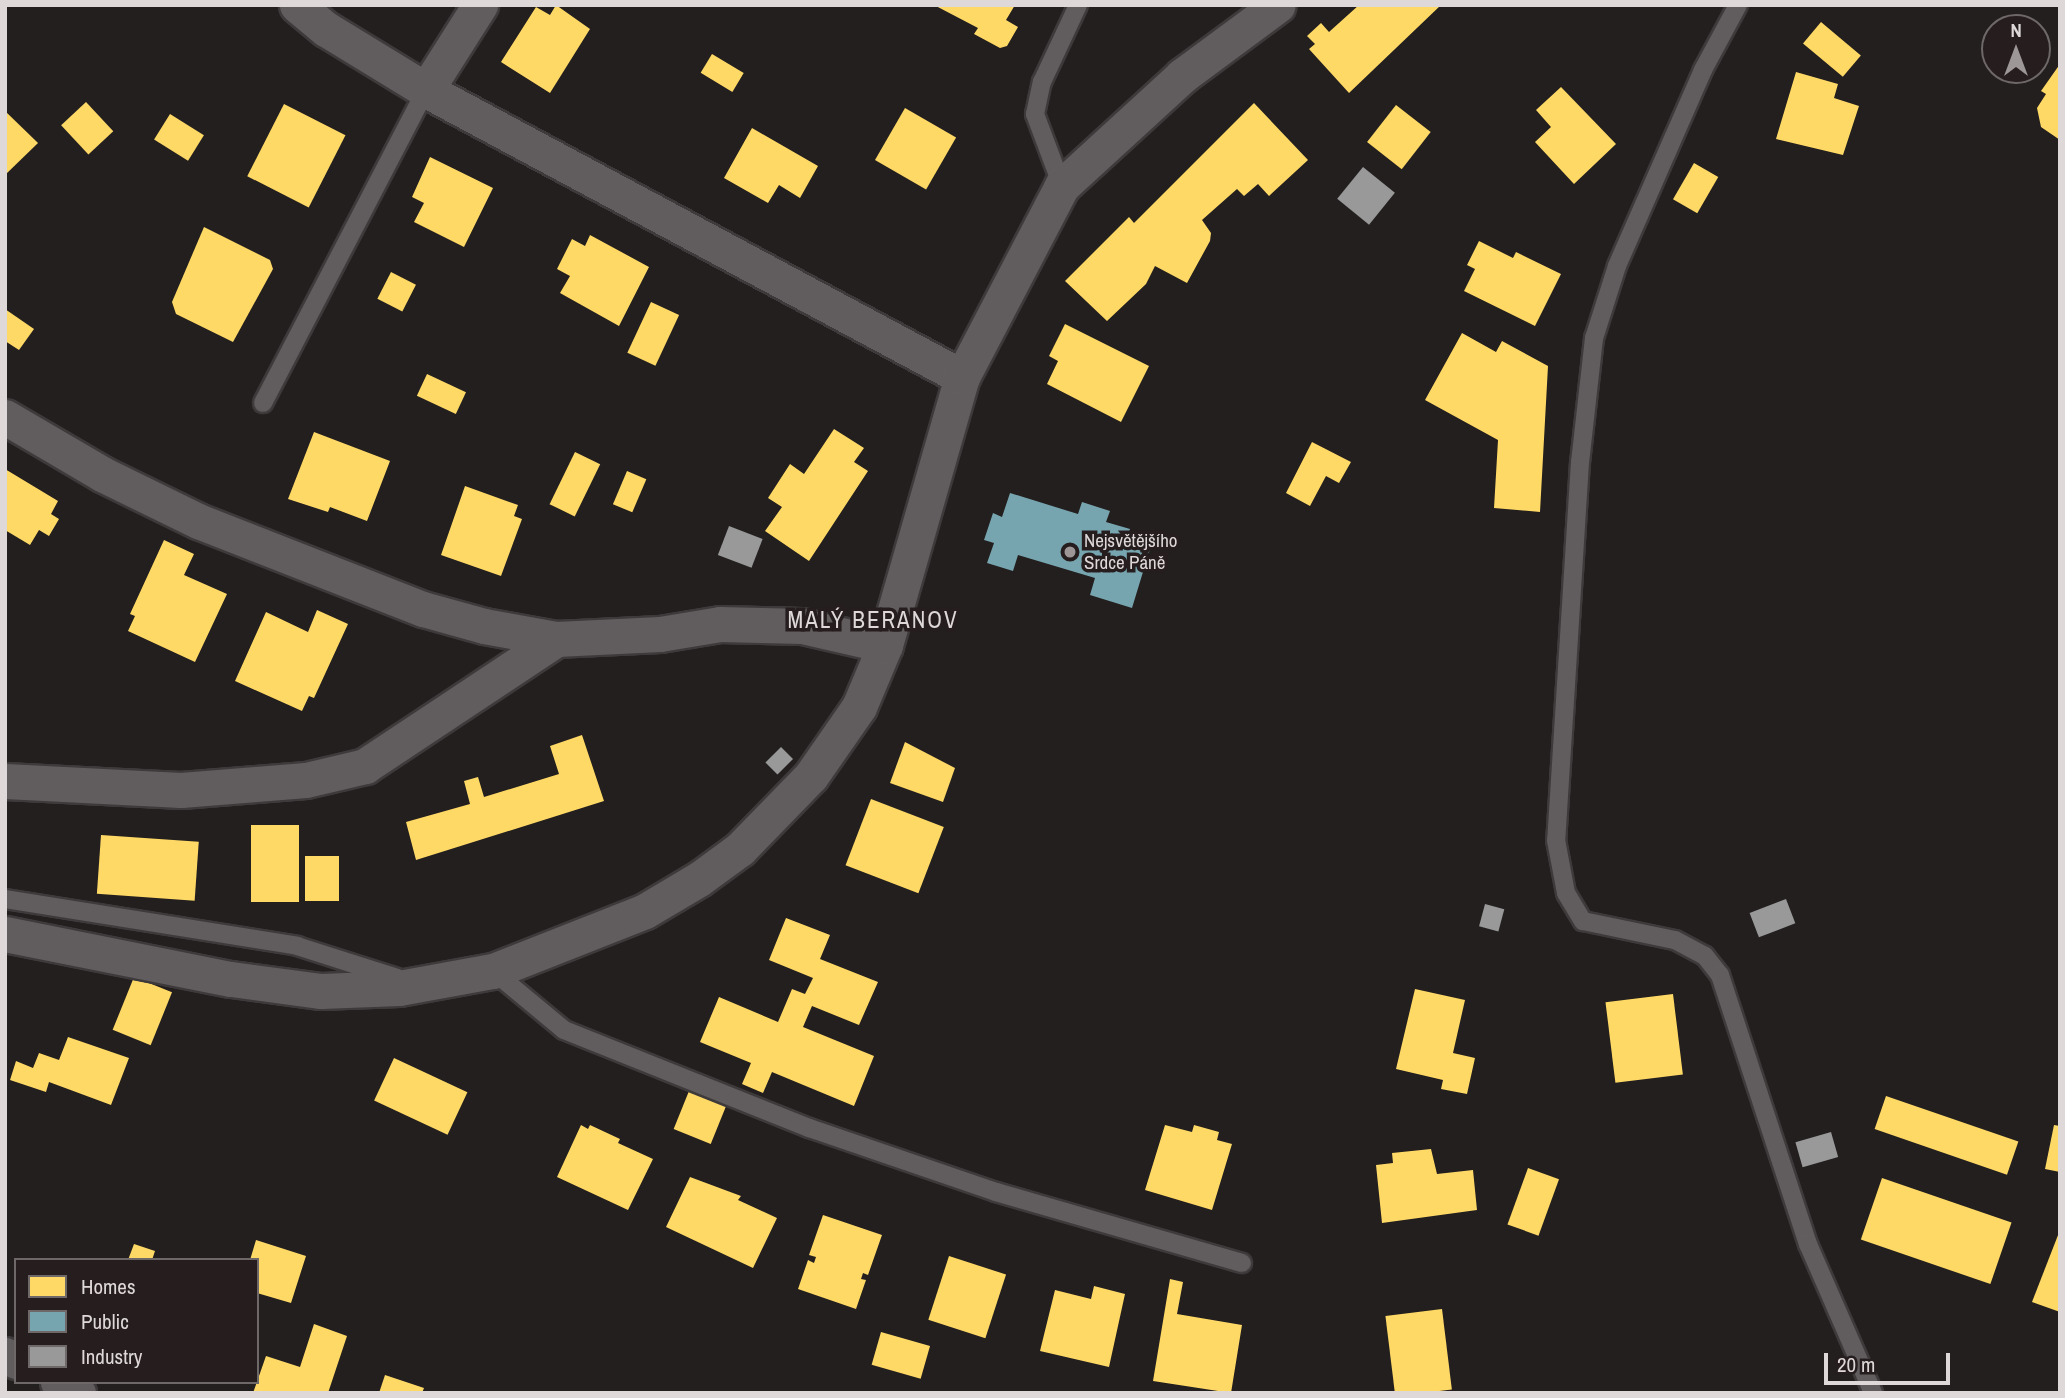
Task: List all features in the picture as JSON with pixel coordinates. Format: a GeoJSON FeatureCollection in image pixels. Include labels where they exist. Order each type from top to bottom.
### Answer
{"type":"FeatureCollection","features":[{"type":"Feature","properties":{"kind":"street"},"geometry":{"type":"LineString","coordinates":[[297,5],[326,29],[426,90],[962,377]]}},
{"type":"Feature","properties":{"kind":"street"},"geometry":{"type":"LineString","coordinates":[[426,90],[480,5]]}},
{"type":"Feature","properties":{"kind":"street"},"geometry":{"type":"LineString","coordinates":[[8,938],[231,979],[321,991],[417,985],[493,971],[645,911],[740,849],[811,776],[859,707],[885,645],[962,377],[1062,186],[1181,76],[1278,5]]}},
{"type":"Feature","properties":{"kind":"street"},"geometry":{"type":"LineString","coordinates":[[5,417],[102,474],[198,522],[423,609],[556,639],[660,634],[720,624],[775,625],[802,626],[885,645]]}},
{"type":"Feature","properties":{"kind":"street"},"geometry":{"type":"LineString","coordinates":[[5,781],[181,790],[306,780],[365,766],[556,639]]}},
{"type":"Feature","properties":{"kind":"street"},"geometry":{"type":"LineString","coordinates":[[62,1384],[78,1393]]}},
{"type":"Feature","properties":{"kind":"lane"},"geometry":{"type":"LineString","coordinates":[[1062,186],[1035,114],[1042,82],[1078,5]]}},
{"type":"Feature","properties":{"kind":"lane"},"geometry":{"type":"LineString","coordinates":[[1738,5],[1703,70],[1616,266],[1594,338],[1580,462],[1556,840],[1566,893],[1583,920],[1675,940],[1705,956],[1720,975],[1808,1244],[1873,1393]]}},
{"type":"Feature","properties":{"kind":"lane"},"geometry":{"type":"LineString","coordinates":[[263,402],[426,90]]}},
{"type":"Feature","properties":{"kind":"lane"},"geometry":{"type":"LineString","coordinates":[[5,899],[297,946],[417,985]]}},
{"type":"Feature","properties":{"kind":"lane"},"geometry":{"type":"LineString","coordinates":[[493,971],[564,1030],[809,1128],[996,1192],[1242,1263]]}},
{"type":"Feature","properties":{"kind":"building: Homes"},"geometry":{"type":"Polygon","coordinates":[[[556,5],[590,29],[550,93],[501,62],[536,7],[550,15],[556,5]]]}},
{"type":"Feature","properties":{"kind":"building: Homes"},"geometry":{"type":"Polygon","coordinates":[[[934,5],[1015,5],[1006,20],[1018,27],[1007,46],[1000,48],[974,34],[978,28],[934,5]]]}},
{"type":"Feature","properties":{"kind":"building: Homes"},"geometry":{"type":"Polygon","coordinates":[[[1359,5],[1441,5],[1349,93],[1309,49],[1315,44],[1307,36],[1321,23],[1329,32],[1359,5]]]}},
{"type":"Feature","properties":{"kind":"building: Homes"},"geometry":{"type":"Polygon","coordinates":[[[1821,22],[1861,55],[1843,77],[1803,43],[1821,22]]]}},
{"type":"Feature","properties":{"kind":"building: Homes"},"geometry":{"type":"Polygon","coordinates":[[[712,54],[744,73],[732,92],[701,73],[712,54]]]}},
{"type":"Feature","properties":{"kind":"building: Homes"},"geometry":{"type":"Polygon","coordinates":[[[2060,64],[2060,140],[2041,127],[2037,108],[2046,94],[2041,91],[2046,84],[2051,84],[2051,77],[2060,64]]]}},
{"type":"Feature","properties":{"kind":"building: Homes"},"geometry":{"type":"Polygon","coordinates":[[[1796,72],[1838,84],[1834,98],[1859,106],[1843,155],[1776,139],[1796,72]]]}},
{"type":"Feature","properties":{"kind":"building: Homes"},"geometry":{"type":"Polygon","coordinates":[[[1561,87],[1616,144],[1574,184],[1535,142],[1551,127],[1536,110],[1561,87]]]}},
{"type":"Feature","properties":{"kind":"building: Homes"},"geometry":{"type":"Polygon","coordinates":[[[86,102],[113,131],[88,154],[61,125],[86,102]]]}},
{"type":"Feature","properties":{"kind":"building: Homes"},"geometry":{"type":"Polygon","coordinates":[[[1254,103],[1308,160],[1269,196],[1258,184],[1244,196],[1237,189],[1202,220],[1211,233],[1210,241],[1187,283],[1155,266],[1146,284],[1107,321],[1065,281],[1129,217],[1134,223],[1254,103]]]}},
{"type":"Feature","properties":{"kind":"building: Homes"},"geometry":{"type":"Polygon","coordinates":[[[284,104],[345,135],[309,207],[247,176],[284,104]]]}},
{"type":"Feature","properties":{"kind":"building: Homes"},"geometry":{"type":"Polygon","coordinates":[[[1396,105],[1431,132],[1402,169],[1367,142],[1396,105]]]}},
{"type":"Feature","properties":{"kind":"building: Homes"},"geometry":{"type":"Polygon","coordinates":[[[905,108],[956,138],[926,189],[875,160],[905,108]]]}},
{"type":"Feature","properties":{"kind":"building: Homes"},"geometry":{"type":"Polygon","coordinates":[[[5,111],[38,143],[5,175],[5,111]]]}},
{"type":"Feature","properties":{"kind":"building: Homes"},"geometry":{"type":"Polygon","coordinates":[[[170,114],[204,135],[188,161],[154,139],[170,114]]]}},
{"type":"Feature","properties":{"kind":"building: Homes"},"geometry":{"type":"Polygon","coordinates":[[[752,128],[818,166],[800,198],[779,185],[768,203],[724,178],[752,128]]]}},
{"type":"Feature","properties":{"kind":"building: Homes"},"geometry":{"type":"Polygon","coordinates":[[[430,157],[493,188],[464,247],[414,222],[424,203],[412,197],[430,157]]]}},
{"type":"Feature","properties":{"kind":"building: Homes"},"geometry":{"type":"Polygon","coordinates":[[[1694,163],[1718,177],[1697,213],[1673,199],[1694,163]]]}},
{"type":"Feature","properties":{"kind":"building: Homes"},"geometry":{"type":"Polygon","coordinates":[[[204,227],[270,260],[273,269],[233,342],[176,314],[172,302],[204,227]]]}},
{"type":"Feature","properties":{"kind":"building: Homes"},"geometry":{"type":"Polygon","coordinates":[[[590,235],[649,267],[619,326],[560,293],[570,276],[557,269],[572,239],[585,246],[590,235]]]}},
{"type":"Feature","properties":{"kind":"building: Homes"},"geometry":{"type":"Polygon","coordinates":[[[1479,241],[1513,258],[1516,252],[1561,274],[1535,326],[1464,291],[1475,269],[1467,265],[1479,241]]]}},
{"type":"Feature","properties":{"kind":"building: Homes"},"geometry":{"type":"Polygon","coordinates":[[[391,272],[416,285],[402,311],[377,299],[391,272]]]}},
{"type":"Feature","properties":{"kind":"building: Homes"},"geometry":{"type":"Polygon","coordinates":[[[651,302],[679,315],[655,366],[627,353],[651,302]]]}},
{"type":"Feature","properties":{"kind":"building: Homes"},"geometry":{"type":"Polygon","coordinates":[[[5,309],[34,329],[19,350],[5,341],[5,309]]]}},
{"type":"Feature","properties":{"kind":"building: Homes"},"geometry":{"type":"Polygon","coordinates":[[[1065,324],[1149,366],[1121,422],[1047,384],[1058,361],[1049,356],[1065,324]]]}},
{"type":"Feature","properties":{"kind":"building: Homes"},"geometry":{"type":"Polygon","coordinates":[[[1462,333],[1496,352],[1502,341],[1548,366],[1540,512],[1494,508],[1498,440],[1425,400],[1462,333]]]}},
{"type":"Feature","properties":{"kind":"building: Homes"},"geometry":{"type":"Polygon","coordinates":[[[427,374],[466,392],[456,414],[417,396],[427,374]]]}},
{"type":"Feature","properties":{"kind":"building: Homes"},"geometry":{"type":"Polygon","coordinates":[[[834,429],[864,448],[854,462],[868,471],[809,561],[765,531],[782,507],[768,498],[790,464],[804,474],[834,429]]]}},
{"type":"Feature","properties":{"kind":"building: Homes"},"geometry":{"type":"Polygon","coordinates":[[[314,432],[390,461],[367,521],[330,507],[328,512],[288,499],[314,432]]]}},
{"type":"Feature","properties":{"kind":"building: Homes"},"geometry":{"type":"Polygon","coordinates":[[[1312,442],[1351,462],[1339,483],[1326,476],[1310,506],[1286,493],[1312,442]]]}},
{"type":"Feature","properties":{"kind":"building: Homes"},"geometry":{"type":"Polygon","coordinates":[[[575,452],[600,464],[575,516],[550,504],[575,452]]]}},
{"type":"Feature","properties":{"kind":"building: Homes"},"geometry":{"type":"Polygon","coordinates":[[[5,469],[58,501],[51,514],[59,519],[49,536],[39,530],[30,545],[5,530],[5,469]]]}},
{"type":"Feature","properties":{"kind":"building: Homes"},"geometry":{"type":"Polygon","coordinates":[[[627,471],[646,479],[632,512],[613,504],[627,471]]]}},
{"type":"Feature","properties":{"kind":"building: Homes"},"geometry":{"type":"Polygon","coordinates":[[[465,486],[518,505],[514,516],[522,519],[501,576],[441,555],[465,486]]]}},
{"type":"Feature","properties":{"kind":"building: Homes"},"geometry":{"type":"Polygon","coordinates":[[[164,540],[194,554],[184,575],[227,594],[195,662],[128,631],[135,616],[130,614],[164,540]]]}},
{"type":"Feature","properties":{"kind":"building: Homes"},"geometry":{"type":"Polygon","coordinates":[[[317,610],[348,624],[314,698],[309,696],[302,711],[235,681],[266,612],[308,632],[317,610]]]}},
{"type":"Feature","properties":{"kind":"building: Homes"},"geometry":{"type":"Polygon","coordinates":[[[582,735],[604,801],[416,860],[406,822],[470,804],[464,781],[478,777],[484,797],[559,774],[550,746],[582,735]]]}},
{"type":"Feature","properties":{"kind":"building: Homes"},"geometry":{"type":"Polygon","coordinates":[[[905,742],[955,768],[943,802],[890,783],[905,742]]]}},
{"type":"Feature","properties":{"kind":"building: Homes"},"geometry":{"type":"Polygon","coordinates":[[[871,799],[944,827],[918,893],[846,865],[871,799]]]}},
{"type":"Feature","properties":{"kind":"building: Homes"},"geometry":{"type":"Polygon","coordinates":[[[251,825],[299,825],[299,902],[251,902],[251,825]]]}},
{"type":"Feature","properties":{"kind":"building: Homes"},"geometry":{"type":"Polygon","coordinates":[[[101,835],[199,842],[195,901],[97,894],[101,835]]]}},
{"type":"Feature","properties":{"kind":"building: Homes"},"geometry":{"type":"Polygon","coordinates":[[[305,856],[339,856],[339,901],[305,901],[305,856]]]}},
{"type":"Feature","properties":{"kind":"building: Homes"},"geometry":{"type":"Polygon","coordinates":[[[786,918],[830,935],[820,959],[878,982],[859,1025],[812,1006],[803,1027],[874,1056],[854,1106],[772,1072],[763,1093],[742,1084],[751,1063],[700,1042],[719,997],[778,1022],[792,989],[805,994],[813,978],[769,960],[786,918]]]}},
{"type":"Feature","properties":{"kind":"building: Homes"},"geometry":{"type":"Polygon","coordinates":[[[134,977],[172,992],[151,1045],[113,1030],[134,977]]]}},
{"type":"Feature","properties":{"kind":"building: Homes"},"geometry":{"type":"Polygon","coordinates":[[[1415,989],[1465,1000],[1453,1053],[1475,1058],[1467,1094],[1441,1089],[1443,1080],[1396,1069],[1415,989]]]}},
{"type":"Feature","properties":{"kind":"building: Homes"},"geometry":{"type":"Polygon","coordinates":[[[1673,994],[1683,1074],[1615,1083],[1606,1002],[1673,994]]]}},
{"type":"Feature","properties":{"kind":"building: Homes"},"geometry":{"type":"Polygon","coordinates":[[[68,1037],[129,1058],[111,1105],[49,1082],[46,1092],[10,1080],[16,1061],[33,1068],[39,1053],[59,1060],[68,1037]]]}},
{"type":"Feature","properties":{"kind":"building: Homes"},"geometry":{"type":"Polygon","coordinates":[[[394,1058],[467,1092],[448,1135],[374,1101],[394,1058]]]}},
{"type":"Feature","properties":{"kind":"building: Homes"},"geometry":{"type":"Polygon","coordinates":[[[689,1091],[726,1106],[711,1144],[674,1129],[689,1091]]]}},
{"type":"Feature","properties":{"kind":"building: Homes"},"geometry":{"type":"Polygon","coordinates":[[[1886,1096],[2018,1142],[2007,1175],[1875,1129],[1886,1096]]]}},
{"type":"Feature","properties":{"kind":"building: Homes"},"geometry":{"type":"Polygon","coordinates":[[[581,1125],[588,1129],[590,1125],[620,1139],[618,1143],[653,1159],[628,1210],[557,1177],[581,1125]]]}},
{"type":"Feature","properties":{"kind":"building: Homes"},"geometry":{"type":"Polygon","coordinates":[[[1165,1125],[1192,1132],[1194,1125],[1219,1132],[1217,1140],[1232,1144],[1212,1210],[1145,1190],[1165,1125]]]}},
{"type":"Feature","properties":{"kind":"building: Homes"},"geometry":{"type":"Polygon","coordinates":[[[2054,1125],[2060,1126],[2060,1172],[2045,1169],[2054,1125]]]}},
{"type":"Feature","properties":{"kind":"building: Homes"},"geometry":{"type":"Polygon","coordinates":[[[1431,1149],[1437,1174],[1473,1170],[1477,1210],[1382,1223],[1376,1165],[1393,1163],[1392,1153],[1431,1149]]]}},
{"type":"Feature","properties":{"kind":"building: Homes"},"geometry":{"type":"Polygon","coordinates":[[[1528,1168],[1559,1179],[1538,1236],[1507,1224],[1528,1168]]]}},
{"type":"Feature","properties":{"kind":"building: Homes"},"geometry":{"type":"Polygon","coordinates":[[[690,1177],[741,1196],[738,1200],[777,1218],[753,1268],[666,1227],[690,1177]]]}},
{"type":"Feature","properties":{"kind":"building: Homes"},"geometry":{"type":"Polygon","coordinates":[[[1882,1178],[2012,1223],[1990,1284],[1861,1239],[1882,1178]]]}},
{"type":"Feature","properties":{"kind":"building: Homes"},"geometry":{"type":"Polygon","coordinates":[[[823,1215],[882,1235],[868,1275],[863,1273],[861,1279],[866,1280],[856,1309],[798,1289],[808,1260],[814,1263],[816,1257],[809,1255],[823,1215]]]}},
{"type":"Feature","properties":{"kind":"building: Homes"},"geometry":{"type":"Polygon","coordinates":[[[2060,1230],[2060,1312],[2032,1302],[2060,1230]]]}},
{"type":"Feature","properties":{"kind":"building: Homes"},"geometry":{"type":"Polygon","coordinates":[[[256,1240],[306,1256],[291,1303],[259,1294],[259,1258],[251,1258],[256,1240]]]}},
{"type":"Feature","properties":{"kind":"building: Homes"},"geometry":{"type":"Polygon","coordinates":[[[134,1244],[155,1251],[153,1258],[129,1258],[134,1244]]]}},
{"type":"Feature","properties":{"kind":"building: Homes"},"geometry":{"type":"Polygon","coordinates":[[[949,1256],[1006,1275],[985,1338],[928,1320],[949,1256]]]}},
{"type":"Feature","properties":{"kind":"building: Homes"},"geometry":{"type":"Polygon","coordinates":[[[1170,1279],[1183,1282],[1177,1314],[1242,1325],[1231,1393],[1153,1381],[1170,1279]]]}},
{"type":"Feature","properties":{"kind":"building: Homes"},"geometry":{"type":"Polygon","coordinates":[[[1094,1286],[1125,1294],[1109,1367],[1040,1351],[1055,1290],[1091,1299],[1094,1286]]]}},
{"type":"Feature","properties":{"kind":"building: Homes"},"geometry":{"type":"Polygon","coordinates":[[[1442,1309],[1452,1389],[1395,1393],[1385,1316],[1442,1309]]]}},
{"type":"Feature","properties":{"kind":"building: Homes"},"geometry":{"type":"Polygon","coordinates":[[[314,1324],[347,1336],[328,1393],[253,1393],[256,1384],[259,1384],[266,1356],[300,1367],[314,1324]]]}},
{"type":"Feature","properties":{"kind":"building: Homes"},"geometry":{"type":"Polygon","coordinates":[[[881,1332],[930,1346],[921,1379],[872,1365],[881,1332]]]}},
{"type":"Feature","properties":{"kind":"building: Homes"},"geometry":{"type":"Polygon","coordinates":[[[385,1375],[424,1388],[422,1393],[379,1393],[385,1375]]]}},
{"type":"Feature","properties":{"kind":"building: Public","name":"Nejsvětějšího Srdce Páně"},"geometry":{"type":"Polygon","coordinates":[[[1010,493],[1078,514],[1082,502],[1110,511],[1106,522],[1130,529],[1126,542],[1150,549],[1132,608],[1090,595],[1095,578],[1018,555],[1013,571],[987,563],[994,543],[984,540],[993,513],[1002,517],[1010,493]]]}},
{"type":"Feature","properties":{"kind":"building: Industry"},"geometry":{"type":"Polygon","coordinates":[[[1363,167],[1395,193],[1369,225],[1337,199],[1363,167]]]}},
{"type":"Feature","properties":{"kind":"building: Industry"},"geometry":{"type":"Polygon","coordinates":[[[729,526],[763,539],[751,568],[718,555],[729,526]]]}},
{"type":"Feature","properties":{"kind":"building: Industry"},"geometry":{"type":"Polygon","coordinates":[[[781,747],[793,759],[777,775],[765,763],[781,747]]]}},
{"type":"Feature","properties":{"kind":"building: Industry"},"geometry":{"type":"Polygon","coordinates":[[[1786,899],[1795,923],[1759,937],[1750,913],[1786,899]]]}},
{"type":"Feature","properties":{"kind":"building: Industry"},"geometry":{"type":"Polygon","coordinates":[[[1485,904],[1504,909],[1498,931],[1479,926],[1485,904]]]}},
{"type":"Feature","properties":{"kind":"building: Industry"},"geometry":{"type":"Polygon","coordinates":[[[1831,1132],[1838,1157],[1803,1167],[1795,1142],[1831,1132]]]}},
{"type":"Feature","properties":{"kind":"place","name":"Nejsvětějšího Srdce Páně"},"geometry":{"type":"Point","coordinates":[1070,552]}},
{"type":"Feature","properties":{"kind":"district","name":"MALÝ BERANOV"},"geometry":{"type":"Point","coordinates":[873,620]}}]}
